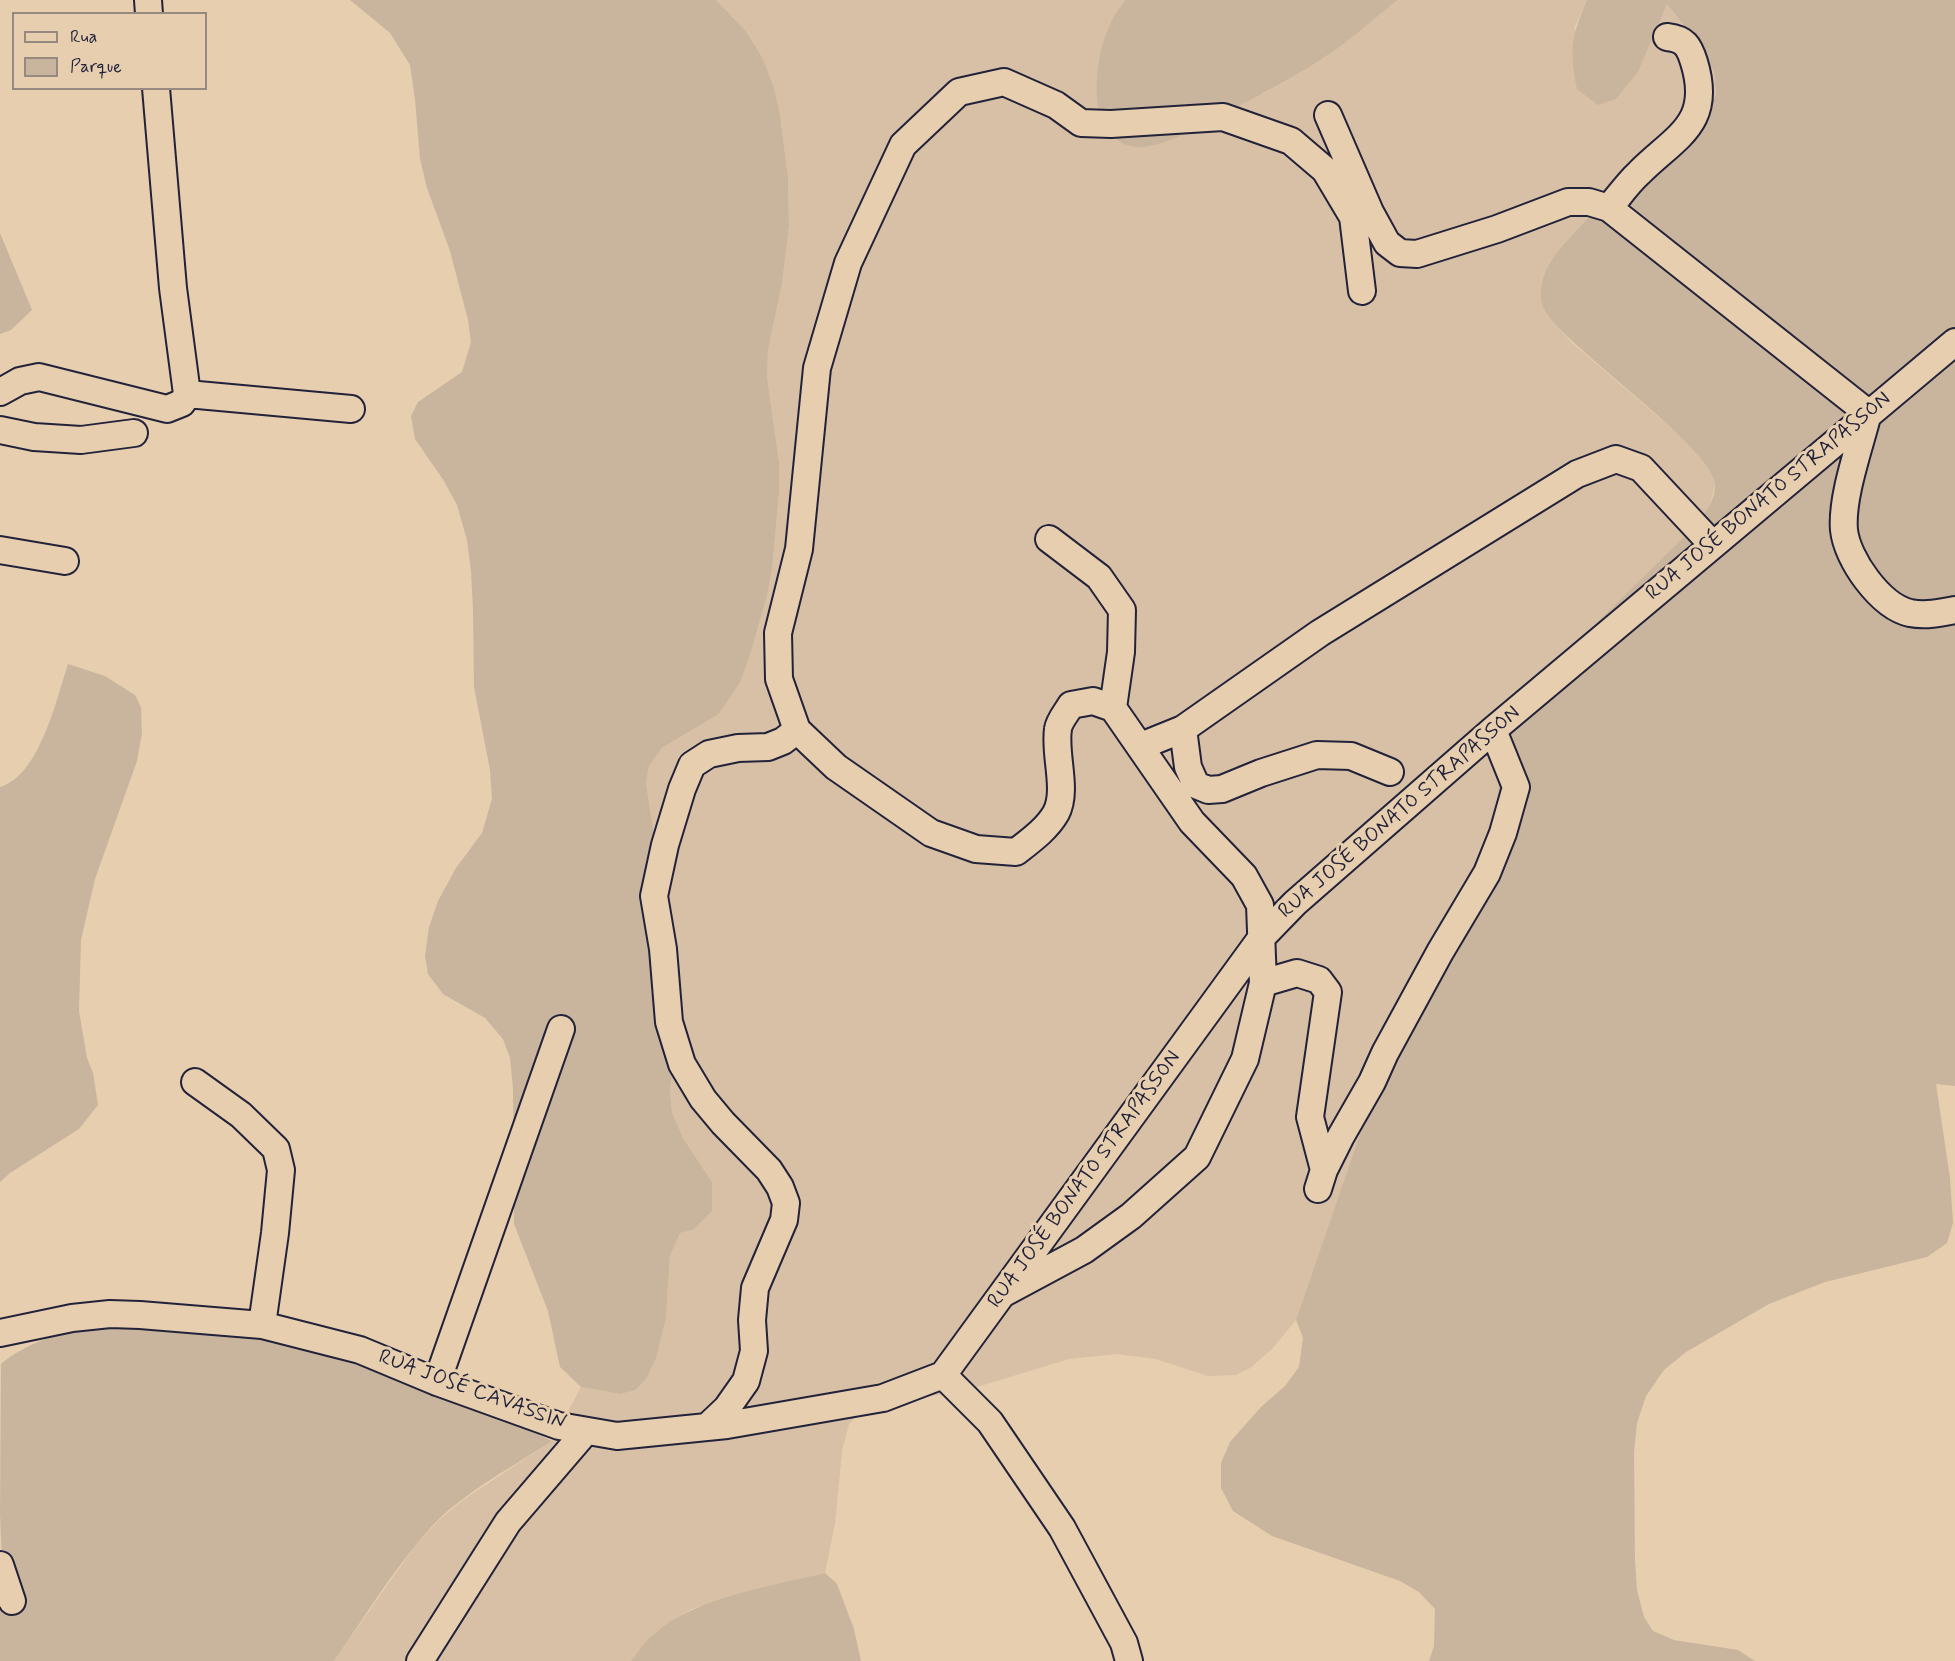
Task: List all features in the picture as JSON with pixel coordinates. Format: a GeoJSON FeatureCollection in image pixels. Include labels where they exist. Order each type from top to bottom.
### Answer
{"type":"FeatureCollection","features":[{"type":"Feature","properties":{"kind":"street"},"geometry":{"type":"LineString","coordinates":[[1609,208],[1639,173],[1678,139],[1690,125],[1699,106],[1695,64],[1687,43],[1678,38],[1667,37]]}},
{"type":"Feature","properties":{"kind":"street"},"geometry":{"type":"LineString","coordinates":[[1002,1294],[1084,1250],[1131,1216],[1197,1157],[1245,1059],[1263,983],[1260,906],[1244,876],[1192,822],[1113,708],[1093,701],[1071,705],[1058,727],[1057,758],[1061,788],[1056,812],[1042,831],[1016,852],[976,849],[931,833],[836,767],[797,730],[779,679],[778,633],[799,549],[817,368],[848,263],[903,145],[959,92],[1004,82],[1056,105],[1081,123],[1111,124],[1223,117],[1291,141],[1325,170],[1353,217],[1362,291]]}},
{"type":"Feature","properties":{"kind":"street"},"geometry":{"type":"LineString","coordinates":[[0,392],[20,381],[39,377],[167,409],[182,403],[187,394],[173,288],[156,90]]}},
{"type":"Feature","properties":{"kind":"street"},"geometry":{"type":"LineString","coordinates":[[1328,115],[1370,212],[1387,243],[1400,252],[1417,254],[1497,229],[1568,202],[1589,202],[1609,208],[1868,413],[1846,500],[1844,530],[1850,555],[1871,585],[1889,603],[1907,613],[1924,615],[1955,610]]}},
{"type":"Feature","properties":{"kind":"street","name":"RUA JOSÉ BONATO STRAPASSON"},"geometry":{"type":"LineString","coordinates":[[943,1375],[1262,936],[1295,903],[1493,730],[1955,342]]}},
{"type":"Feature","properties":{"kind":"street"},"geometry":{"type":"LineString","coordinates":[[187,394],[351,409]]}},
{"type":"Feature","properties":{"kind":"street"},"geometry":{"type":"LineString","coordinates":[[0,429],[34,436],[81,440],[134,433]]}},
{"type":"Feature","properties":{"kind":"street"},"geometry":{"type":"LineString","coordinates":[[1140,746],[1183,729],[1340,621],[1577,474],[1616,459],[1641,468],[1713,545]]}},
{"type":"Feature","properties":{"kind":"street"},"geometry":{"type":"LineString","coordinates":[[1049,539],[1099,577],[1122,610],[1121,652],[1113,708]]}},
{"type":"Feature","properties":{"kind":"street"},"geometry":{"type":"LineString","coordinates":[[0,550],[65,561]]}},
{"type":"Feature","properties":{"kind":"street"},"geometry":{"type":"LineString","coordinates":[[1183,729],[1188,766],[1196,785],[1208,790],[1222,789],[1261,773],[1317,755],[1351,756],[1390,772]]}},
{"type":"Feature","properties":{"kind":"street"},"geometry":{"type":"LineString","coordinates":[[707,1427],[727,1408],[746,1381],[754,1351],[752,1320],[754,1288],[784,1220],[786,1203],[780,1187],[769,1170],[723,1124],[703,1099],[682,1064],[669,1022],[663,949],[654,896],[665,845],[682,789],[692,765],[709,754],[752,746],[768,747],[783,741],[797,730]]}},
{"type":"Feature","properties":{"kind":"street"},"geometry":{"type":"LineString","coordinates":[[1263,983],[1297,974],[1319,980],[1328,992],[1310,1117],[1321,1179],[1440,952],[1487,873],[1503,833],[1516,787],[1493,730]]}},
{"type":"Feature","properties":{"kind":"street"},"geometry":{"type":"LineString","coordinates":[[437,1382],[561,1029]]}},
{"type":"Feature","properties":{"kind":"street"},"geometry":{"type":"LineString","coordinates":[[195,1082],[241,1114],[276,1149],[281,1170],[262,1325]]}},
{"type":"Feature","properties":{"kind":"street","name":"RUA JOSÉ CAVASSIN"},"geometry":{"type":"LineString","coordinates":[[0,1334],[72,1318],[110,1314],[262,1325],[360,1350],[437,1382],[559,1426],[616,1436],[707,1427],[883,1398],[943,1375]]}},
{"type":"Feature","properties":{"kind":"street"},"geometry":{"type":"LineString","coordinates":[[943,1375],[990,1422],[1062,1527],[1124,1643],[1129,1661]]}},
{"type":"Feature","properties":{"kind":"street"},"geometry":{"type":"LineString","coordinates":[[420,1661],[508,1522],[586,1431]]}},
{"type":"Feature","properties":{"kind":"street"},"geometry":{"type":"LineString","coordinates":[[0,1565],[12,1601]]}},
{"type":"Feature","properties":{"kind":"shaded area"},"geometry":{"type":"Polygon","coordinates":[[[716,0],[1125,0],[1119,7],[1263,94],[1324,58],[1398,0],[1587,0],[1574,29],[1638,72],[1667,4],[1696,41],[1714,71],[1716,95],[1544,309],[1572,343],[1689,443],[1711,471],[1715,486],[1709,507],[1692,529],[1541,677],[1500,741],[1498,794],[1489,830],[1406,1014],[1371,1102],[1296,1320],[1272,1349],[1250,1368],[1236,1375],[1208,1376],[1156,1359],[1117,1354],[1069,1359],[954,1394],[893,1399],[867,1406],[849,1424],[842,1451],[835,1524],[825,1573],[692,1609],[654,1633],[631,1661],[334,1661],[414,1547],[440,1519],[463,1500],[552,1441],[581,1387],[620,1394],[647,1378],[656,1357],[666,1318],[670,1256],[680,1233],[693,1230],[712,1182],[683,1138],[672,1112],[670,1089],[678,1035],[646,783],[649,766],[662,748],[719,714],[740,683],[767,596],[772,570],[779,493],[779,462],[767,377],[768,350],[782,284],[789,227],[788,177],[780,115],[762,57],[746,31],[716,0]]]}},
{"type":"Feature","properties":{"kind":"green space"},"geometry":{"type":"Polygon","coordinates":[[[350,0],[716,0],[746,31],[762,57],[773,85],[780,115],[788,177],[789,227],[782,284],[768,350],[767,377],[779,462],[779,493],[772,570],[767,596],[740,683],[719,714],[662,748],[649,766],[646,783],[678,1035],[670,1089],[672,1112],[683,1138],[712,1182],[712,1211],[693,1230],[680,1233],[670,1256],[666,1318],[656,1358],[647,1378],[635,1390],[620,1394],[581,1387],[560,1367],[548,1311],[514,1224],[513,1088],[510,1058],[503,1039],[485,1018],[443,994],[428,974],[425,956],[429,927],[438,901],[456,868],[482,833],[492,799],[490,770],[474,687],[473,609],[467,540],[457,505],[444,481],[415,439],[411,416],[418,402],[462,372],[471,342],[468,320],[450,251],[427,188],[420,159],[410,65],[390,33],[350,0]]]}},
{"type":"Feature","properties":{"kind":"green space"},"geometry":{"type":"Polygon","coordinates":[[[1125,0],[1398,0],[1332,52],[1281,83],[1175,138],[1156,145],[1137,147],[1120,142],[1108,131],[1098,108],[1097,99],[1097,73],[1102,47],[1111,22],[1125,0]]]}},
{"type":"Feature","properties":{"kind":"green space"},"geometry":{"type":"Polygon","coordinates":[[[1587,0],[1955,0],[1955,1086],[1936,1084],[1950,1178],[1953,1223],[1947,1243],[1927,1257],[1825,1282],[1769,1304],[1686,1352],[1664,1370],[1646,1396],[1637,1423],[1634,1452],[1635,1560],[1637,1590],[1644,1617],[1653,1631],[1674,1640],[1738,1650],[1755,1661],[1429,1661],[1434,1646],[1435,1609],[1419,1592],[1400,1581],[1272,1536],[1233,1511],[1221,1488],[1221,1463],[1230,1442],[1261,1407],[1285,1386],[1299,1367],[1303,1338],[1296,1320],[1371,1102],[1406,1014],[1489,830],[1498,794],[1500,741],[1541,677],[1692,529],[1713,498],[1715,486],[1709,470],[1693,449],[1560,329],[1545,311],[1542,302],[1541,289],[1544,276],[1550,263],[1564,245],[1614,190],[1694,120],[1716,95],[1714,71],[1696,41],[1667,4],[1638,72],[1616,99],[1598,105],[1577,89],[1573,63],[1575,34],[1587,0]]]}},
{"type":"Feature","properties":{"kind":"green space"},"geometry":{"type":"Polygon","coordinates":[[[0,233],[32,310],[11,330],[0,334],[0,233]]]}},
{"type":"Feature","properties":{"kind":"green space"},"geometry":{"type":"Polygon","coordinates":[[[68,664],[105,676],[135,695],[141,707],[142,733],[137,761],[95,879],[81,940],[79,1011],[98,1105],[79,1129],[10,1173],[0,1182],[0,787],[14,780],[26,768],[36,752],[52,716],[68,664]]]}},
{"type":"Feature","properties":{"kind":"green space"},"geometry":{"type":"Polygon","coordinates":[[[197,1321],[421,1378],[552,1441],[478,1488],[438,1520],[396,1570],[334,1661],[0,1661],[1,1364],[45,1339],[69,1332],[120,1325],[197,1321]]]}},
{"type":"Feature","properties":{"kind":"green space"},"geometry":{"type":"Polygon","coordinates":[[[825,1573],[837,1584],[854,1629],[861,1661],[631,1661],[655,1633],[692,1610],[736,1594],[825,1573]]]}}]}
